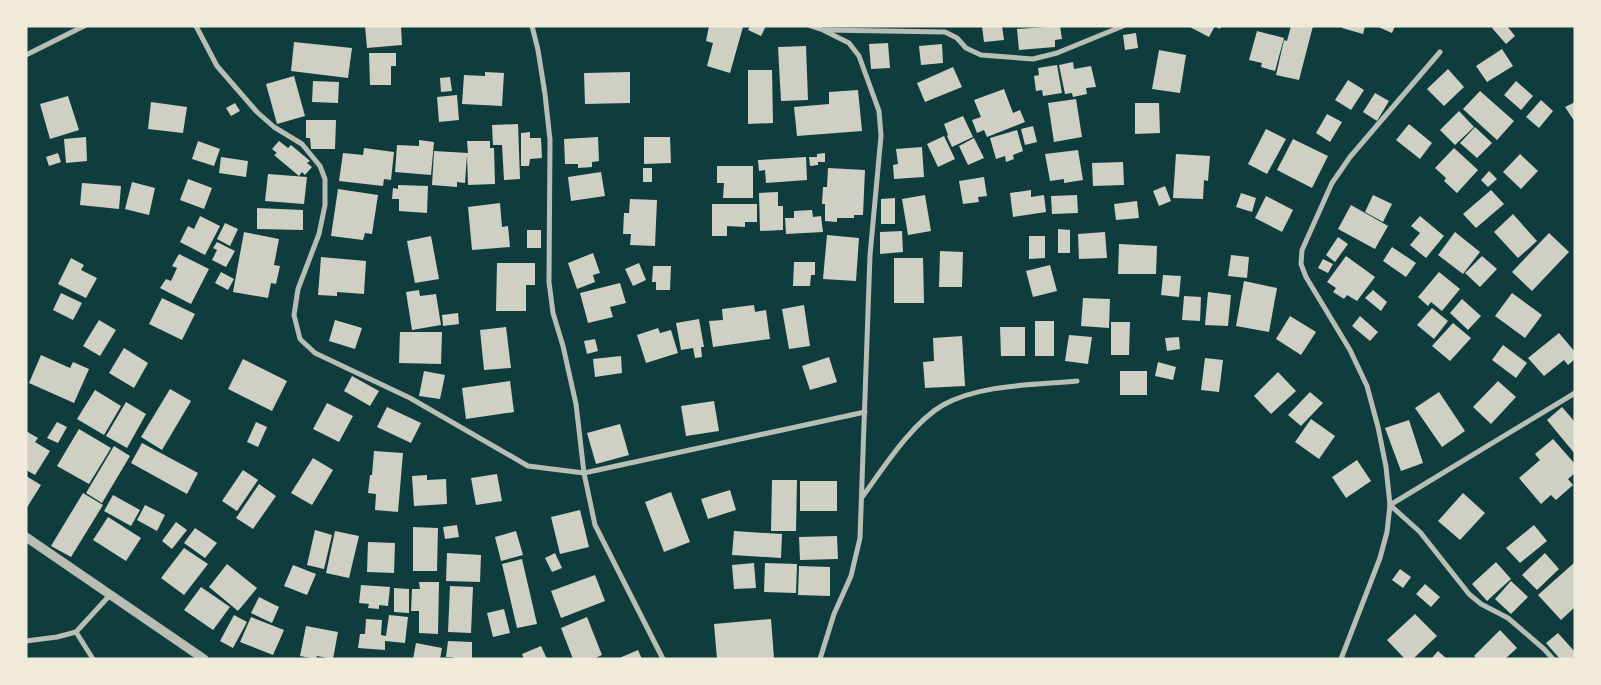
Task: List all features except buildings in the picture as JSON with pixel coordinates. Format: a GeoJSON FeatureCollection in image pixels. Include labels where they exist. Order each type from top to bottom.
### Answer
{"type":"FeatureCollection","features":[{"type":"Feature","properties":{"kind":"street"},"geometry":{"type":"LineString","coordinates":[[26,55],[84,26]]}},
{"type":"Feature","properties":{"kind":"street"},"geometry":{"type":"LineString","coordinates":[[196,26],[217,66],[257,112],[274,127],[302,144],[320,166],[325,179],[325,205],[319,234],[298,289],[294,315],[300,338],[315,353],[410,398],[528,466],[584,473],[865,412]]}},
{"type":"Feature","properties":{"kind":"street"},"geometry":{"type":"LineString","coordinates":[[532,26],[545,94],[550,140],[548,282],[553,313],[563,346],[576,404],[584,473],[595,525],[663,659]]}},
{"type":"Feature","properties":{"kind":"street"},"geometry":{"type":"LineString","coordinates":[[811,26],[849,43],[859,56],[879,112],[881,136],[870,254],[860,538],[850,576],[834,614],[820,659]]}},
{"type":"Feature","properties":{"kind":"street"},"geometry":{"type":"LineString","coordinates":[[823,30],[945,32],[957,38],[966,48],[981,55],[1033,59],[1057,53],[1124,26]]}},
{"type":"Feature","properties":{"kind":"street"},"geometry":{"type":"LineString","coordinates":[[1340,659],[1380,558],[1387,532],[1390,505],[1386,467],[1367,386],[1350,350],[1306,277],[1301,264],[1302,250],[1332,183],[1350,157],[1440,52]]}},
{"type":"Feature","properties":{"kind":"street"},"geometry":{"type":"LineString","coordinates":[[862,496],[896,450],[923,422],[942,406],[968,394],[994,389],[1077,381]]}},
{"type":"Feature","properties":{"kind":"street"},"geometry":{"type":"LineString","coordinates":[[1390,505],[1575,393]]}},
{"type":"Feature","properties":{"kind":"street"},"geometry":{"type":"LineString","coordinates":[[1390,505],[1420,532],[1468,594],[1508,618],[1553,659]]}},
{"type":"Feature","properties":{"kind":"street"},"geometry":{"type":"LineString","coordinates":[[26,537],[204,659]]}},
{"type":"Feature","properties":{"kind":"street"},"geometry":{"type":"LineString","coordinates":[[26,641],[57,637],[76,632],[110,595]]}},
{"type":"Feature","properties":{"kind":"street"},"geometry":{"type":"LineString","coordinates":[[76,632],[92,659]]}}]}
